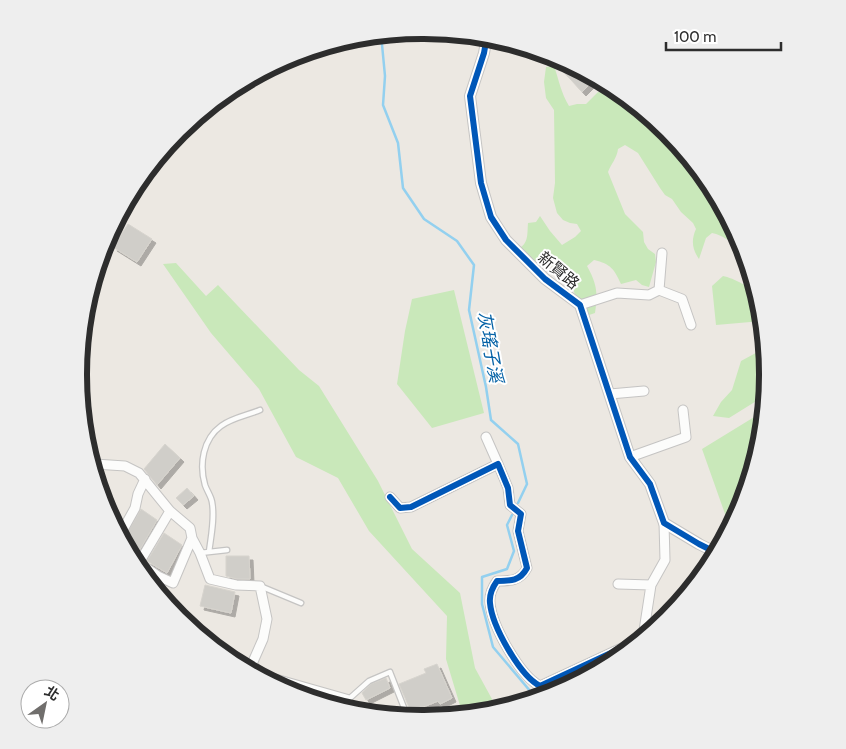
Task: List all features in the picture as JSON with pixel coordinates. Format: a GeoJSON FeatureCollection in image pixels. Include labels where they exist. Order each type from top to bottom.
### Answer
{"type":"FeatureCollection","features":[{"type":"Feature","properties":{"kind":"street","name":"新賢路"},"geometry":{"type":"LineString","coordinates":[[485,45],[470,96],[482,183],[491,217],[506,240],[525,260],[545,279],[580,305],[630,457],[650,484],[664,522]]}},
{"type":"Feature","properties":{"kind":"street"},"geometry":{"type":"LineString","coordinates":[[659,290],[662,253]]}},
{"type":"Feature","properties":{"kind":"street"},"geometry":{"type":"LineString","coordinates":[[580,305],[617,293],[649,295],[659,290],[682,299],[691,325]]}},
{"type":"Feature","properties":{"kind":"street"},"geometry":{"type":"LineString","coordinates":[[610,394],[644,391]]}},
{"type":"Feature","properties":{"kind":"street"},"geometry":{"type":"LineString","coordinates":[[630,457],[686,437],[683,410]]}},
{"type":"Feature","properties":{"kind":"street"},"geometry":{"type":"LineString","coordinates":[[486,437],[508,488],[510,505],[521,514],[518,531],[527,568],[524,575],[516,580],[497,581],[491,589],[490,603],[497,628],[508,650],[533,682],[540,686],[613,652]]}},
{"type":"Feature","properties":{"kind":"street"},"geometry":{"type":"LineString","coordinates":[[100,464],[125,466],[139,473],[145,479],[170,511],[190,528],[192,538],[205,552],[210,579],[236,585],[260,586],[267,619],[264,639],[252,663]]}},
{"type":"Feature","properties":{"kind":"street"},"geometry":{"type":"LineString","coordinates":[[390,498],[400,508],[411,507],[498,464]]}},
{"type":"Feature","properties":{"kind":"street"},"geometry":{"type":"LineString","coordinates":[[124,527],[135,508],[138,494],[145,479]]}},
{"type":"Feature","properties":{"kind":"street"},"geometry":{"type":"LineString","coordinates":[[142,558],[170,511]]}},
{"type":"Feature","properties":{"kind":"street"},"geometry":{"type":"LineString","coordinates":[[664,522],[710,549]]}},
{"type":"Feature","properties":{"kind":"street"},"geometry":{"type":"LineString","coordinates":[[644,627],[651,585],[665,560],[664,522]]}},
{"type":"Feature","properties":{"kind":"street"},"geometry":{"type":"LineString","coordinates":[[152,572],[173,583],[192,538]]}},
{"type":"Feature","properties":{"kind":"street"},"geometry":{"type":"LineString","coordinates":[[618,584],[651,585]]}},
{"type":"Feature","properties":{"kind":"lane"},"geometry":{"type":"LineString","coordinates":[[227,550],[205,552],[213,515],[212,500],[205,484],[202,461],[205,448],[211,436],[222,424],[260,410]]}},
{"type":"Feature","properties":{"kind":"lane"},"geometry":{"type":"LineString","coordinates":[[260,586],[301,604]]}},
{"type":"Feature","properties":{"kind":"lane"},"geometry":{"type":"LineString","coordinates":[[289,682],[350,698],[369,681],[390,672],[405,710]]}},
{"type":"Feature","properties":{"kind":"green space"},"geometry":{"type":"Polygon","coordinates":[[[554,66],[569,106],[586,104],[598,92],[606,93],[660,137],[702,188],[731,241],[712,233],[706,238],[699,259],[693,244],[696,229],[693,223],[681,212],[672,199],[665,195],[638,153],[625,145],[618,149],[608,172],[625,214],[643,232],[644,242],[648,249],[655,254],[656,262],[649,287],[642,285],[636,280],[621,284],[611,268],[604,263],[594,260],[587,266],[596,289],[595,313],[586,316],[567,275],[555,267],[530,259],[517,250],[524,245],[528,223],[536,222],[540,216],[562,245],[581,231],[577,224],[563,220],[557,213],[553,198],[555,183],[554,110],[546,98],[544,82],[546,67],[554,66]]]}},
{"type":"Feature","properties":{"kind":"green space"},"geometry":{"type":"Polygon","coordinates":[[[176,263],[206,296],[218,285],[299,370],[319,386],[378,481],[412,549],[460,593],[475,668],[494,703],[461,708],[446,659],[447,616],[369,531],[338,478],[296,457],[259,389],[211,333],[163,264],[176,263]]]}},
{"type":"Feature","properties":{"kind":"green space"},"geometry":{"type":"Polygon","coordinates":[[[723,276],[747,286],[754,322],[716,325],[712,286],[723,276]]]}},
{"type":"Feature","properties":{"kind":"green space"},"geometry":{"type":"Polygon","coordinates":[[[454,290],[484,413],[432,428],[397,384],[405,331],[412,299],[454,290]]]}},
{"type":"Feature","properties":{"kind":"green space"},"geometry":{"type":"Polygon","coordinates":[[[758,352],[758,400],[729,418],[713,416],[721,402],[732,390],[741,361],[758,352]]]}},
{"type":"Feature","properties":{"kind":"green space"},"geometry":{"type":"Polygon","coordinates":[[[756,416],[741,482],[726,518],[702,449],[756,416]]]}},
{"type":"Feature","properties":{"kind":"building"},"geometry":{"type":"Polygon","coordinates":[[[560,68],[590,84],[582,92],[560,68]]]}},
{"type":"Feature","properties":{"kind":"building"},"geometry":{"type":"Polygon","coordinates":[[[128,224],[152,239],[137,262],[113,247],[128,224]]]}},
{"type":"Feature","properties":{"kind":"building"},"geometry":{"type":"Polygon","coordinates":[[[165,444],[180,458],[157,485],[144,469],[165,444]]]}},
{"type":"Feature","properties":{"kind":"building"},"geometry":{"type":"Polygon","coordinates":[[[187,488],[194,496],[183,505],[176,498],[187,488]]]}},
{"type":"Feature","properties":{"kind":"building"},"geometry":{"type":"Polygon","coordinates":[[[141,509],[157,520],[138,552],[127,533],[141,509]]]}},
{"type":"Feature","properties":{"kind":"building"},"geometry":{"type":"Polygon","coordinates":[[[164,533],[182,545],[167,573],[147,561],[164,533]]]}},
{"type":"Feature","properties":{"kind":"building"},"geometry":{"type":"Polygon","coordinates":[[[226,556],[249,556],[250,579],[237,579],[226,576],[226,556]]]}},
{"type":"Feature","properties":{"kind":"building"},"geometry":{"type":"Polygon","coordinates":[[[205,585],[235,592],[231,613],[200,606],[205,585]]]}},
{"type":"Feature","properties":{"kind":"building"},"geometry":{"type":"Polygon","coordinates":[[[437,664],[452,698],[440,704],[438,701],[416,710],[410,710],[399,684],[426,673],[424,669],[437,664]]]}},
{"type":"Feature","properties":{"kind":"building"},"geometry":{"type":"Polygon","coordinates":[[[386,678],[390,688],[366,700],[362,693],[371,684],[386,678]]]}},
{"type":"Feature","properties":{"kind":"waterway","name":"灰瑤子溪"},"geometry":{"type":"LineString","coordinates":[[382,42],[385,76],[383,105],[398,143],[403,188],[424,219],[457,241],[474,265],[469,310],[486,387],[491,420],[518,444],[527,484],[518,503]]}},
{"type":"Feature","properties":{"kind":"waterway","name":"灰瑤子溪"},"geometry":{"type":"LineString","coordinates":[[512,515],[507,525],[514,551],[507,569],[482,577],[482,604],[493,647],[531,692]]}},
{"type":"Feature","properties":{"kind":"cycle path"},"geometry":{"type":"LineString","coordinates":[[485,45],[470,96],[481,183],[491,217],[506,240],[545,279],[580,305],[630,457],[650,484],[664,523],[709,549]]}},
{"type":"Feature","properties":{"kind":"cycle path"},"geometry":{"type":"LineString","coordinates":[[390,497],[400,508],[411,507],[498,464],[508,488],[510,505],[521,514],[518,531],[527,568],[518,578],[497,581],[491,591],[490,603],[492,613],[501,637],[508,649],[524,672],[532,681],[540,686],[612,653]]}}]}
